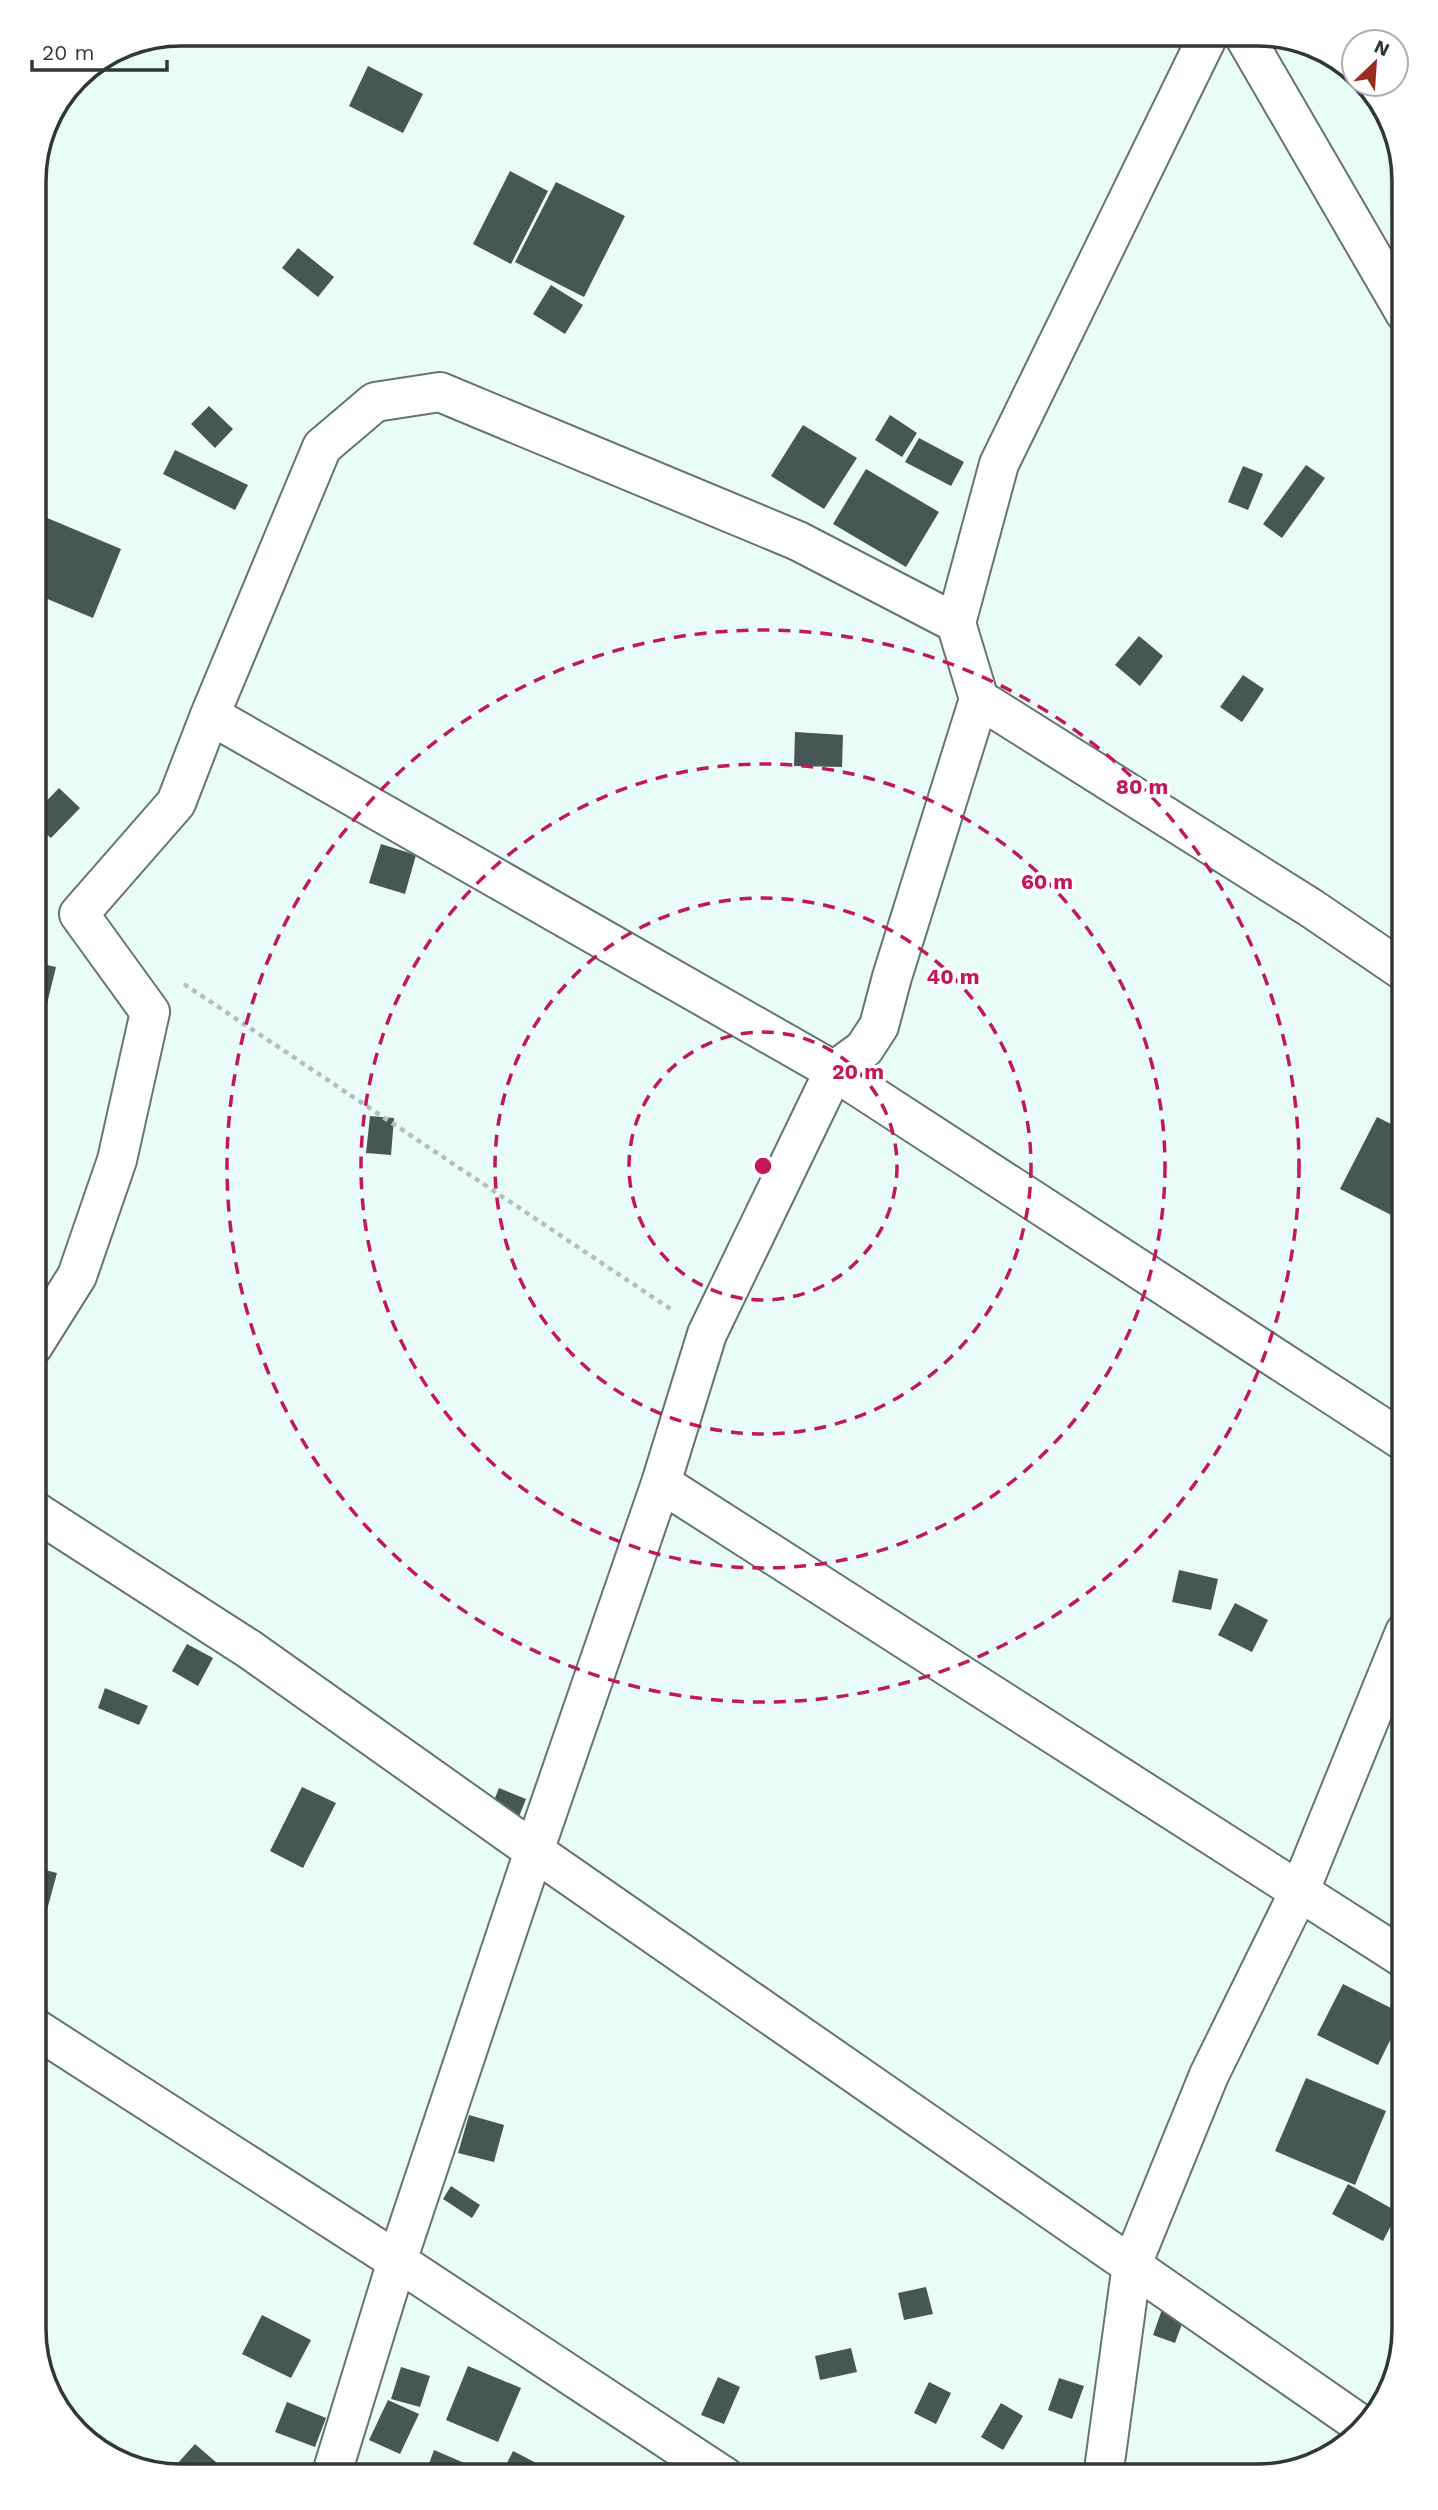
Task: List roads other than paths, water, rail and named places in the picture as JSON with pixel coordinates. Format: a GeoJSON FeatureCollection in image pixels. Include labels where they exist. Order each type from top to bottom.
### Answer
{"type":"FeatureCollection","features":[{"type":"Feature","properties":{"kind":"street"},"geometry":{"type":"LineString","coordinates":[[335,2464],[397,2261],[661,1483],[707,1334],[834,1071],[864,1049],[879,1026],[891,977],[979,699],[956,623],[999,464],[1203,46]]}},
{"type":"Feature","properties":{"kind":"street"},"geometry":{"type":"LineString","coordinates":[[1250,46],[1392,291]]}},
{"type":"Feature","properties":{"kind":"street"},"geometry":{"type":"LineString","coordinates":[[46,1325],[77,1276],[117,1160],[150,1013],[79,914],[176,803],[209,715],[322,447],[375,402],[440,392],[798,541],[956,623]]}},
{"type":"Feature","properties":{"kind":"street"},"geometry":{"type":"LineString","coordinates":[[979,699],[1311,908],[1392,963]]}},
{"type":"Feature","properties":{"kind":"street"},"geometry":{"type":"LineString","coordinates":[[209,715],[834,1071],[1392,1434]]}},
{"type":"Feature","properties":{"kind":"street"},"geometry":{"type":"LineString","coordinates":[[661,1483],[1392,1950]]}},
{"type":"Feature","properties":{"kind":"street"},"geometry":{"type":"LineString","coordinates":[[46,1518],[249,1649],[534,1851],[1356,2421]]}},
{"type":"Feature","properties":{"kind":"street"},"geometry":{"type":"LineString","coordinates":[[1105,2464],[1132,2264],[1209,2075],[1300,1890],[1392,1664]]}},
{"type":"Feature","properties":{"kind":"street"},"geometry":{"type":"LineString","coordinates":[[46,2035],[397,2261],[704,2464]]}}]}
